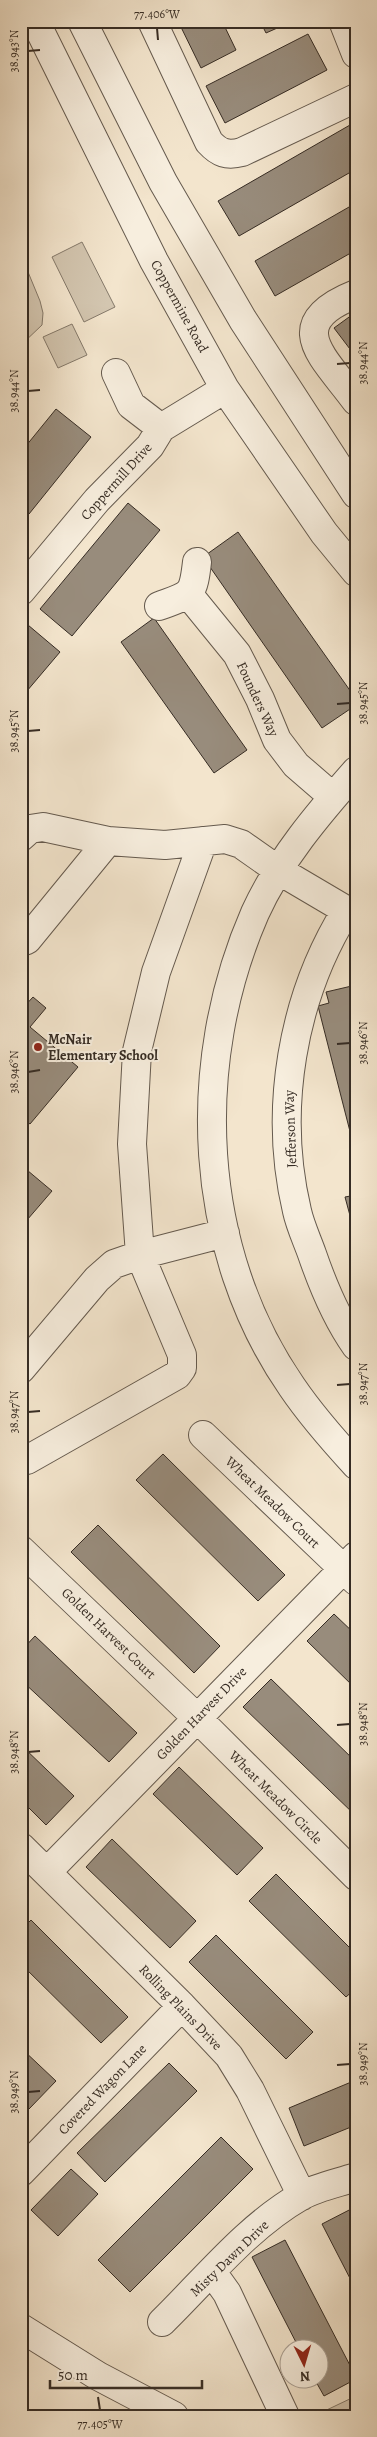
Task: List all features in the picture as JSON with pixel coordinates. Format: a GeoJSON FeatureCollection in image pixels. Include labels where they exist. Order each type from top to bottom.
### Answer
{"type":"FeatureCollection","features":[{"type":"Feature","properties":{"kind":"street","name":"Coppermine Road"},"geometry":{"type":"LineString","coordinates":[[36,21],[154,261],[225,389],[314,519],[356,572]]}},
{"type":"Feature","properties":{"kind":"street"},"geometry":{"type":"LineString","coordinates":[[82,21],[163,182],[238,313],[356,494]]}},
{"type":"Feature","properties":{"kind":"street"},"geometry":{"type":"LineString","coordinates":[[152,21],[209,142],[218,152],[232,155],[242,152],[356,98]]}},
{"type":"Feature","properties":{"kind":"street"},"geometry":{"type":"LineString","coordinates":[[343,21],[356,54]]}},
{"type":"Feature","properties":{"kind":"street"},"geometry":{"type":"LineString","coordinates":[[356,294],[325,310],[316,323],[312,335],[316,347],[356,401]]}},
{"type":"Feature","properties":{"kind":"street"},"geometry":{"type":"LineString","coordinates":[[116,372],[131,405],[161,428]]}},
{"type":"Feature","properties":{"kind":"street","name":"Coppermill Drive"},"geometry":{"type":"LineString","coordinates":[[21,591],[97,500],[150,446],[161,428],[225,389]]}},
{"type":"Feature","properties":{"kind":"street"},"geometry":{"type":"LineString","coordinates":[[159,606],[189,595],[194,585],[197,562]]}},
{"type":"Feature","properties":{"kind":"street","name":"Founders Way"},"geometry":{"type":"LineString","coordinates":[[189,595],[237,654],[260,699],[277,740],[296,765],[333,797]]}},
{"type":"Feature","properties":{"kind":"street"},"geometry":{"type":"LineString","coordinates":[[356,771],[333,797],[278,870],[255,913],[240,956],[221,1023],[212,1093],[212,1132],[216,1187],[225,1233],[246,1301],[279,1367],[320,1425],[356,1465]]}},
{"type":"Feature","properties":{"kind":"street"},"geometry":{"type":"LineString","coordinates":[[21,837],[30,830],[43,827],[108,841],[165,845],[225,839],[240,844],[278,870],[324,895],[351,914]]}},
{"type":"Feature","properties":{"kind":"street"},"geometry":{"type":"LineString","coordinates":[[21,942],[27,940],[108,841]]}},
{"type":"Feature","properties":{"kind":"street"},"geometry":{"type":"LineString","coordinates":[[21,1461],[27,1460],[177,1375],[182,1368],[182,1355],[140,1255],[132,1144],[137,1051],[156,972],[203,841]]}},
{"type":"Feature","properties":{"kind":"street","name":"Jefferson Way"},"geometry":{"type":"LineString","coordinates":[[351,914],[327,941],[299,1020],[288,1083],[288,1152],[297,1211],[321,1280],[345,1331],[356,1346]]}},
{"type":"Feature","properties":{"kind":"street"},"geometry":{"type":"LineString","coordinates":[[21,1369],[96,1279],[114,1264],[140,1255],[225,1233]]}},
{"type":"Feature","properties":{"kind":"street","name":"Wheat Meadow Court"},"geometry":{"type":"LineString","coordinates":[[204,1435],[352,1568]]}},
{"type":"Feature","properties":{"kind":"street","name":"Golden Harvest Court"},"geometry":{"type":"LineString","coordinates":[[21,1550],[196,1718]]}},
{"type":"Feature","properties":{"kind":"street","name":"Golden Harvest Drive"},"geometry":{"type":"LineString","coordinates":[[48,1872],[196,1718],[352,1568]]}},
{"type":"Feature","properties":{"kind":"street","name":"Wheat Meadow Circle"},"geometry":{"type":"LineString","coordinates":[[196,1718],[356,1876]]}},
{"type":"Feature","properties":{"kind":"street","name":"Rolling Plains Drive"},"geometry":{"type":"LineString","coordinates":[[21,1847],[182,2006],[229,2056],[250,2090],[302,2196]]}},
{"type":"Feature","properties":{"kind":"street","name":"Covered Wagon Lane"},"geometry":{"type":"LineString","coordinates":[[26,2157],[182,2006]]}},
{"type":"Feature","properties":{"kind":"street","name":"Misty Dawn Drive"},"geometry":{"type":"LineString","coordinates":[[162,2322],[228,2254],[260,2225],[302,2196],[356,2177]]}},
{"type":"Feature","properties":{"kind":"street"},"geometry":{"type":"LineString","coordinates":[[212,2272],[227,2293],[285,2416]]}},
{"type":"Feature","properties":{"kind":"street"},"geometry":{"type":"LineString","coordinates":[[21,2328],[98,2376],[174,2416]]}},
{"type":"Feature","properties":{"kind":"street"},"geometry":{"type":"LineString","coordinates":[[98,2376],[132,2416]]}},
{"type":"Feature","properties":{"kind":"shaded area"},"geometry":{"type":"Polygon","coordinates":[[[21,184],[27,211],[21,238],[21,184]]]}},
{"type":"Feature","properties":{"kind":"shaded area"},"geometry":{"type":"Polygon","coordinates":[[[82,242],[115,307],[84,322],[52,257],[82,242]]]}},
{"type":"Feature","properties":{"kind":"shaded area"},"geometry":{"type":"Polygon","coordinates":[[[21,255],[43,313],[42,325],[21,345],[21,255]]]}},
{"type":"Feature","properties":{"kind":"shaded area"},"geometry":{"type":"Polygon","coordinates":[[[72,324],[87,355],[58,368],[43,337],[72,324]]]}},
{"type":"Feature","properties":{"kind":"shaded area"},"geometry":{"type":"Polygon","coordinates":[[[356,2396],[356,2416],[314,2416],[356,2396]]]}},
{"type":"Feature","properties":{"kind":"building"},"geometry":{"type":"Polygon","coordinates":[[[178,21],[222,21],[236,50],[201,68],[178,21]]]}},
{"type":"Feature","properties":{"kind":"building"},"geometry":{"type":"Polygon","coordinates":[[[260,21],[293,21],[266,33],[260,21]]]}},
{"type":"Feature","properties":{"kind":"building"},"geometry":{"type":"Polygon","coordinates":[[[308,34],[327,70],[225,123],[206,86],[308,34]]]}},
{"type":"Feature","properties":{"kind":"building"},"geometry":{"type":"Polygon","coordinates":[[[350,125],[356,134],[356,169],[239,236],[218,201],[350,125]]]}},
{"type":"Feature","properties":{"kind":"building"},"geometry":{"type":"Polygon","coordinates":[[[356,203],[356,250],[275,296],[255,261],[356,203]]]}},
{"type":"Feature","properties":{"kind":"building"},"geometry":{"type":"Polygon","coordinates":[[[356,312],[356,357],[334,328],[356,312]]]}},
{"type":"Feature","properties":{"kind":"building"},"geometry":{"type":"Polygon","coordinates":[[[56,409],[91,437],[29,514],[21,508],[21,452],[56,409]]]}},
{"type":"Feature","properties":{"kind":"building"},"geometry":{"type":"Polygon","coordinates":[[[128,503],[160,530],[72,636],[40,609],[128,503]]]}},
{"type":"Feature","properties":{"kind":"building"},"geometry":{"type":"Polygon","coordinates":[[[238,532],[356,699],[356,705],[322,728],[203,557],[238,532]]]}},
{"type":"Feature","properties":{"kind":"building"},"geometry":{"type":"Polygon","coordinates":[[[154,618],[247,750],[214,773],[121,642],[154,618]]]}},
{"type":"Feature","properties":{"kind":"building"},"geometry":{"type":"Polygon","coordinates":[[[28,625],[60,652],[21,698],[21,633],[28,625]]]}},
{"type":"Feature","properties":{"kind":"building"},"geometry":{"type":"Polygon","coordinates":[[[356,985],[356,1155],[318,1006],[329,1003],[326,992],[356,985]]]}},
{"type":"Feature","properties":{"kind":"building","name":"McNair Elementary School"},"geometry":{"type":"Polygon","coordinates":[[[33,997],[46,1008],[30,1027],[78,1067],[30,1124],[21,1117],[21,1010],[33,997]]]}},
{"type":"Feature","properties":{"kind":"building"},"geometry":{"type":"Polygon","coordinates":[[[21,1165],[52,1191],[21,1227],[21,1165]]]}},
{"type":"Feature","properties":{"kind":"building"},"geometry":{"type":"Polygon","coordinates":[[[356,1195],[356,1238],[345,1197],[356,1195]]]}},
{"type":"Feature","properties":{"kind":"building"},"geometry":{"type":"Polygon","coordinates":[[[163,1454],[285,1575],[258,1601],[136,1480],[163,1454]]]}},
{"type":"Feature","properties":{"kind":"building"},"geometry":{"type":"Polygon","coordinates":[[[98,1525],[220,1646],[194,1673],[71,1552],[98,1525]]]}},
{"type":"Feature","properties":{"kind":"building"},"geometry":{"type":"Polygon","coordinates":[[[334,1614],[356,1635],[356,1689],[307,1641],[334,1614]]]}},
{"type":"Feature","properties":{"kind":"building"},"geometry":{"type":"Polygon","coordinates":[[[35,1636],[137,1733],[109,1762],[21,1680],[21,1651],[35,1636]]]}},
{"type":"Feature","properties":{"kind":"building"},"geometry":{"type":"Polygon","coordinates":[[[271,1679],[356,1762],[356,1816],[243,1707],[271,1679]]]}},
{"type":"Feature","properties":{"kind":"building"},"geometry":{"type":"Polygon","coordinates":[[[21,1745],[74,1796],[46,1825],[21,1800],[21,1745]]]}},
{"type":"Feature","properties":{"kind":"building"},"geometry":{"type":"Polygon","coordinates":[[[179,1767],[263,1848],[237,1875],[153,1794],[179,1767]]]}},
{"type":"Feature","properties":{"kind":"building"},"geometry":{"type":"Polygon","coordinates":[[[112,1839],[196,1921],[170,1948],[86,1867],[112,1839]]]}},
{"type":"Feature","properties":{"kind":"building"},"geometry":{"type":"Polygon","coordinates":[[[276,1874],[356,1954],[356,1988],[346,1997],[249,1901],[276,1874]]]}},
{"type":"Feature","properties":{"kind":"building"},"geometry":{"type":"Polygon","coordinates":[[[31,1920],[128,2017],[101,2043],[21,1964],[21,1930],[31,1920]]]}},
{"type":"Feature","properties":{"kind":"building"},"geometry":{"type":"Polygon","coordinates":[[[216,1935],[313,2032],[286,2059],[189,1962],[216,1935]]]}},
{"type":"Feature","properties":{"kind":"building"},"geometry":{"type":"Polygon","coordinates":[[[21,2048],[56,2081],[29,2109],[21,2101],[21,2048]]]}},
{"type":"Feature","properties":{"kind":"building"},"geometry":{"type":"Polygon","coordinates":[[[169,2063],[197,2091],[105,2182],[77,2153],[169,2063]]]}},
{"type":"Feature","properties":{"kind":"building"},"geometry":{"type":"Polygon","coordinates":[[[356,2080],[356,2125],[304,2146],[289,2108],[356,2080]]]}},
{"type":"Feature","properties":{"kind":"building"},"geometry":{"type":"Polygon","coordinates":[[[221,2137],[253,2169],[130,2292],[98,2260],[221,2137]]]}},
{"type":"Feature","properties":{"kind":"building"},"geometry":{"type":"Polygon","coordinates":[[[71,2169],[98,2194],[58,2236],[31,2210],[71,2169]]]}},
{"type":"Feature","properties":{"kind":"building"},"geometry":{"type":"Polygon","coordinates":[[[355,2207],[356,2209],[356,2290],[322,2224],[355,2207]]]}},
{"type":"Feature","properties":{"kind":"building"},"geometry":{"type":"Polygon","coordinates":[[[285,2240],[356,2379],[324,2396],[321,2390],[330,2390],[330,2340],[295,2340],[252,2257],[285,2240]]]}},
{"type":"Feature","properties":{"kind":"place","name":"McNair Elementary School"},"geometry":{"type":"Point","coordinates":[38,1047]}}]}
